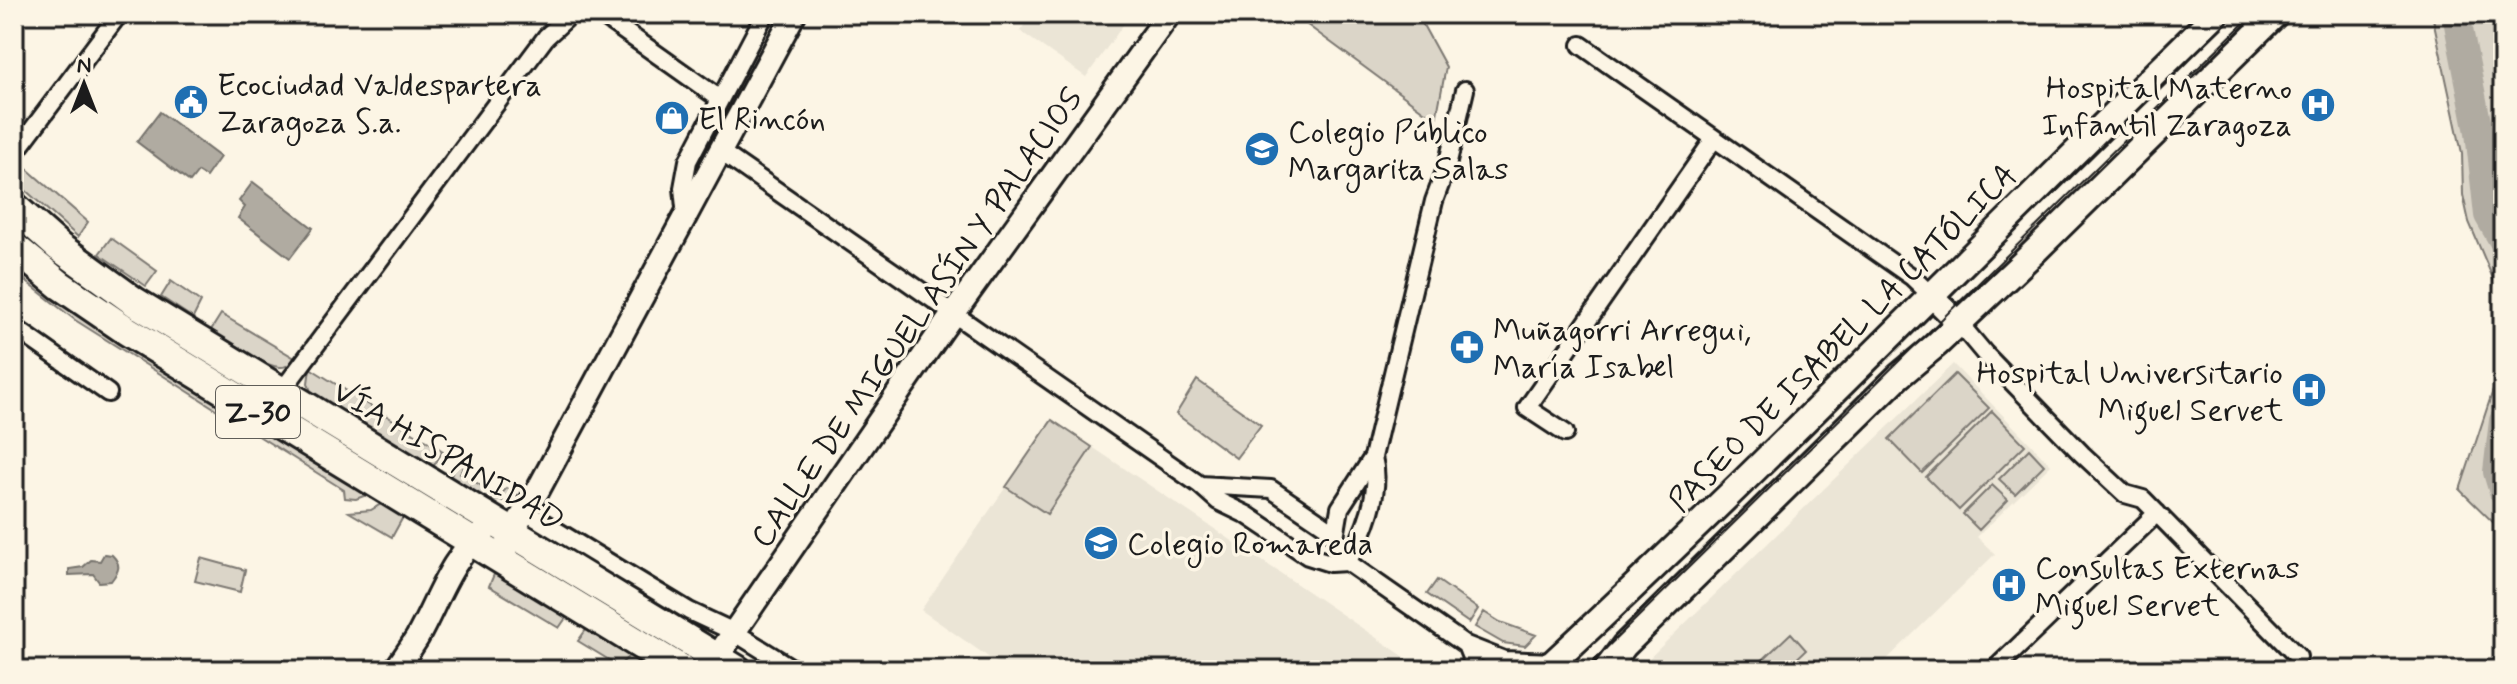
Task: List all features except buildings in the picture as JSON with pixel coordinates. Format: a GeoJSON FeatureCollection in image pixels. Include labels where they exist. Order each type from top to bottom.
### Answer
{"type":"FeatureCollection","features":[{"type":"Feature","properties":{"kind":"highway","name":"VÍA HISPANIDAD"},"geometry":{"type":"LineString","coordinates":[[14,207],[59,247],[135,302],[281,392],[511,522],[721,666]]}},
{"type":"Feature","properties":{"kind":"highway","name":"VÍA HISPANIDAD"},"geometry":{"type":"LineString","coordinates":[[14,247],[60,285],[126,330],[682,670]]}},
{"type":"Feature","properties":{"kind":"main road","name":"PASEO DE ISABEL LA CATÓLICA"},"geometry":{"type":"LineString","coordinates":[[1550,666],[1933,297],[2021,204],[2216,14]]}},
{"type":"Feature","properties":{"kind":"main road","name":"PASEO DE ISABEL LA CATÓLICA"},"geometry":{"type":"LineString","coordinates":[[1606,670],[1624,646],[1899,376],[1959,323],[2276,14]]}},
{"type":"Feature","properties":{"kind":"street"},"geometry":{"type":"LineString","coordinates":[[14,154],[119,14]]}},
{"type":"Feature","properties":{"kind":"street"},"geometry":{"type":"LineString","coordinates":[[601,14],[720,99]]}},
{"type":"Feature","properties":{"kind":"street"},"geometry":{"type":"LineString","coordinates":[[686,217],[684,175],[765,14]]}},
{"type":"Feature","properties":{"kind":"street"},"geometry":{"type":"LineString","coordinates":[[509,566],[506,550],[511,522],[686,217],[794,14]]}},
{"type":"Feature","properties":{"kind":"street","name":"CALLE DE MIGUEL ASÍN Y PALACIOS"},"geometry":{"type":"LineString","coordinates":[[721,666],[734,632],[955,313],[1169,14]]}},
{"type":"Feature","properties":{"kind":"street"},"geometry":{"type":"LineString","coordinates":[[281,392],[558,17]]}},
{"type":"Feature","properties":{"kind":"street"},"geometry":{"type":"LineString","coordinates":[[1581,45],[1912,277],[2082,454],[2125,494],[2143,499],[2298,657]]}},
{"type":"Feature","properties":{"kind":"street"},"geometry":{"type":"LineString","coordinates":[[1335,537],[1340,508],[1373,457],[1434,201],[1447,166],[1465,90]]}},
{"type":"Feature","properties":{"kind":"street"},"geometry":{"type":"LineString","coordinates":[[1565,433],[1527,408],[1714,139]]}},
{"type":"Feature","properties":{"kind":"street"},"geometry":{"type":"LineString","coordinates":[[721,152],[1200,485],[1218,501],[1247,515],[1308,556],[1330,563],[1347,562]]}},
{"type":"Feature","properties":{"kind":"street"},"geometry":{"type":"LineString","coordinates":[[14,327],[108,393]]}},
{"type":"Feature","properties":{"kind":"street"},"geometry":{"type":"LineString","coordinates":[[1347,562],[1366,520],[1376,479],[1373,457]]}},
{"type":"Feature","properties":{"kind":"street"},"geometry":{"type":"LineString","coordinates":[[1200,485],[1266,487],[1316,518],[1335,537],[1347,562],[1466,645],[1512,661],[1550,666]]}},
{"type":"Feature","properties":{"kind":"street"},"geometry":{"type":"LineString","coordinates":[[1316,518],[1340,508]]}},
{"type":"Feature","properties":{"kind":"street"},"geometry":{"type":"LineString","coordinates":[[1994,670],[2157,513]]}},
{"type":"Feature","properties":{"kind":"street"},"geometry":{"type":"LineString","coordinates":[[395,670],[416,640],[471,542],[511,522]]}},
{"type":"Feature","properties":{"kind":"street","name":"VÍA HISPANIDAD"},"geometry":{"type":"LineString","coordinates":[[511,522],[734,632],[795,670]]}},
{"type":"Feature","properties":{"kind":"street"},"geometry":{"type":"LineString","coordinates":[[1466,645],[1476,670]]}},
{"type":"Feature","properties":{"kind":"shaded area"},"geometry":{"type":"Polygon","coordinates":[[[1032,14],[1131,14],[1086,77],[1020,31],[1032,14]]]}},
{"type":"Feature","properties":{"kind":"shaded area"},"geometry":{"type":"Polygon","coordinates":[[[1312,14],[1417,14],[1446,67],[1436,120],[1306,24],[1312,14]]]}},
{"type":"Feature","properties":{"kind":"shaded area"},"geometry":{"type":"Polygon","coordinates":[[[2432,14],[2503,14],[2503,302],[2469,222],[2463,195],[2462,153],[2432,14]]]}},
{"type":"Feature","properties":{"kind":"shaded area"},"geometry":{"type":"Polygon","coordinates":[[[160,112],[220,157],[206,177],[198,172],[190,182],[137,142],[160,112]]]}},
{"type":"Feature","properties":{"kind":"shaded area"},"geometry":{"type":"Polygon","coordinates":[[[18,161],[88,222],[78,237],[14,180],[14,166],[18,161]]]}},
{"type":"Feature","properties":{"kind":"shaded area"},"geometry":{"type":"Polygon","coordinates":[[[253,182],[313,228],[290,258],[238,218],[245,207],[239,201],[253,182]]]}},
{"type":"Feature","properties":{"kind":"shaded area"},"geometry":{"type":"Polygon","coordinates":[[[111,238],[157,271],[146,286],[99,254],[111,238]]]}},
{"type":"Feature","properties":{"kind":"shaded area"},"geometry":{"type":"Polygon","coordinates":[[[14,259],[268,431],[369,494],[356,499],[345,498],[344,490],[75,320],[14,272],[14,259]]]}},
{"type":"Feature","properties":{"kind":"shaded area"},"geometry":{"type":"Polygon","coordinates":[[[171,281],[201,302],[193,318],[161,297],[171,281]]]}},
{"type":"Feature","properties":{"kind":"shaded area"},"geometry":{"type":"Polygon","coordinates":[[[221,314],[298,360],[287,366],[272,366],[244,352],[211,330],[221,314]]]}},
{"type":"Feature","properties":{"kind":"shaded area"},"geometry":{"type":"Polygon","coordinates":[[[2503,360],[2503,532],[2460,490],[2503,360]]]}},
{"type":"Feature","properties":{"kind":"shaded area"},"geometry":{"type":"Polygon","coordinates":[[[1953,364],[2051,465],[1977,537],[1995,554],[1876,670],[1637,670],[1953,364]]]}},
{"type":"Feature","properties":{"kind":"shaded area"},"geometry":{"type":"Polygon","coordinates":[[[310,368],[443,451],[433,467],[311,392],[308,383],[310,368]]]}},
{"type":"Feature","properties":{"kind":"shaded area"},"geometry":{"type":"Polygon","coordinates":[[[1955,374],[1989,408],[1922,473],[1889,439],[1955,374]]]}},
{"type":"Feature","properties":{"kind":"shaded area"},"geometry":{"type":"Polygon","coordinates":[[[1197,380],[1261,425],[1236,458],[1176,414],[1197,380]]]}},
{"type":"Feature","properties":{"kind":"shaded area"},"geometry":{"type":"Polygon","coordinates":[[[1992,411],[2025,445],[1959,510],[1926,477],[1992,411]]]}},
{"type":"Feature","properties":{"kind":"shaded area","name":"Colegio Romareda"},"geometry":{"type":"Polygon","coordinates":[[[1052,420],[1424,670],[1007,670],[921,610],[1052,420]]]}},
{"type":"Feature","properties":{"kind":"shaded area"},"geometry":{"type":"Polygon","coordinates":[[[1052,420],[1092,447],[1047,514],[1006,487],[1052,420]]]}},
{"type":"Feature","properties":{"kind":"shaded area"},"geometry":{"type":"Polygon","coordinates":[[[2029,449],[2044,465],[2015,494],[1999,479],[2029,449]]]}},
{"type":"Feature","properties":{"kind":"shaded area"},"geometry":{"type":"Polygon","coordinates":[[[459,461],[465,465],[460,473],[499,496],[507,488],[519,496],[500,501],[474,493],[450,477],[459,461]]]}},
{"type":"Feature","properties":{"kind":"shaded area"},"geometry":{"type":"Polygon","coordinates":[[[1992,485],[2008,500],[1979,530],[1963,514],[1992,485]]]}},
{"type":"Feature","properties":{"kind":"shaded area"},"geometry":{"type":"Polygon","coordinates":[[[381,504],[403,517],[392,537],[349,512],[371,510],[381,504]]]}},
{"type":"Feature","properties":{"kind":"shaded area"},"geometry":{"type":"Polygon","coordinates":[[[104,554],[112,555],[118,565],[111,581],[99,582],[93,574],[69,575],[69,569],[83,567],[91,560],[100,561],[104,554]]]}},
{"type":"Feature","properties":{"kind":"shaded area"},"geometry":{"type":"Polygon","coordinates":[[[201,558],[245,570],[240,592],[195,581],[201,558]]]}},
{"type":"Feature","properties":{"kind":"shaded area"},"geometry":{"type":"Polygon","coordinates":[[[495,572],[568,615],[559,628],[489,586],[495,572]]]}},
{"type":"Feature","properties":{"kind":"shaded area"},"geometry":{"type":"Polygon","coordinates":[[[1437,580],[1478,609],[1469,623],[1427,594],[1437,580]]]}},
{"type":"Feature","properties":{"kind":"shaded area"},"geometry":{"type":"Polygon","coordinates":[[[1484,612],[1500,622],[1536,635],[1525,646],[1503,643],[1475,627],[1484,612]]]}},
{"type":"Feature","properties":{"kind":"shaded area"},"geometry":{"type":"Polygon","coordinates":[[[588,627],[632,653],[619,666],[578,641],[588,627]]]}},
{"type":"Feature","properties":{"kind":"shaded area"},"geometry":{"type":"Polygon","coordinates":[[[1791,633],[1806,650],[1791,664],[1796,670],[1752,670],[1791,633]]]}},
{"type":"Feature","properties":{"kind":"waterway"},"geometry":{"type":"LineString","coordinates":[[2456,14],[2479,132],[2488,215],[2503,241]]}},
{"type":"Feature","properties":{"kind":"waterway"},"geometry":{"type":"LineString","coordinates":[[2503,421],[2497,472],[2503,492]]}},
{"type":"Feature","properties":{"kind":"tram line"},"geometry":{"type":"LineString","coordinates":[[1584,670],[2253,14]]}},
{"type":"Feature","properties":{"kind":"tram line"},"geometry":{"type":"LineString","coordinates":[[2055,193],[2189,61]]}},
{"type":"Feature","properties":{"kind":"place","name":"Ecociudad Valdespartera Zaragoza S.a."},"geometry":{"type":"Point","coordinates":[191,102]}},
{"type":"Feature","properties":{"kind":"place","name":"Hospital Materno Infantil Zaragoza"},"geometry":{"type":"Point","coordinates":[2318,105]}},
{"type":"Feature","properties":{"kind":"place","name":"El Rincón"},"geometry":{"type":"Point","coordinates":[672,118]}},
{"type":"Feature","properties":{"kind":"place","name":"Colegio Público Margarita Salas"},"geometry":{"type":"Point","coordinates":[1262,149]}},
{"type":"Feature","properties":{"kind":"place","name":"Muñagorri Arregui, María Isabel"},"geometry":{"type":"Point","coordinates":[1467,347]}},
{"type":"Feature","properties":{"kind":"place","name":"Hospital Universitario Miguel Servet"},"geometry":{"type":"Point","coordinates":[2309,390]}},
{"type":"Feature","properties":{"kind":"place","name":"Colegio Romareda"},"geometry":{"type":"Point","coordinates":[1101,543]}},
{"type":"Feature","properties":{"kind":"place","name":"Consultas Externas Miguel Servet"},"geometry":{"type":"Point","coordinates":[2009,585]}}]}
